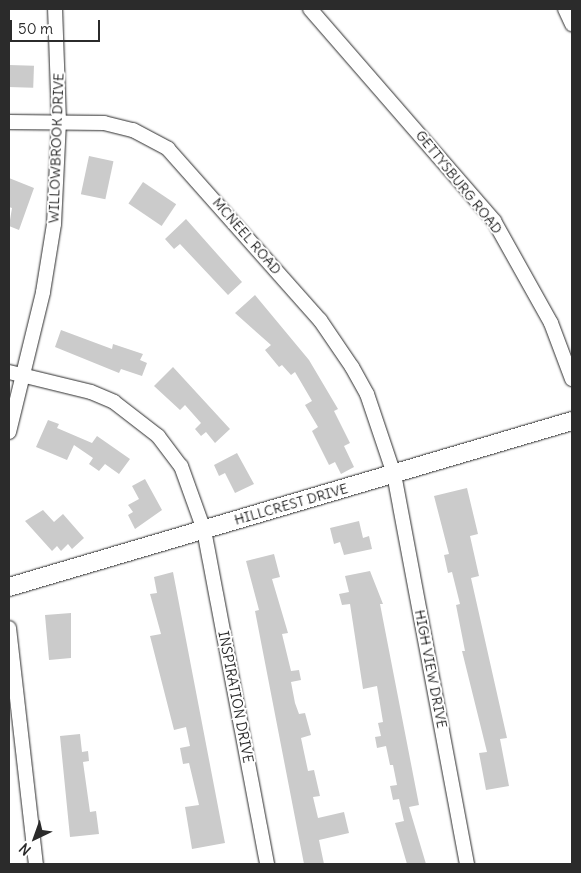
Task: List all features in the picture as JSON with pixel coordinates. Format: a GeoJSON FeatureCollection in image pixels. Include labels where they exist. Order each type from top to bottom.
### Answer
{"type":"FeatureCollection","features":[{"type":"Feature","properties":{"kind":"street","name":"WILLOWBROOK DRIVE"},"geometry":{"type":"LineString","coordinates":[[9,432],[16,374],[54,224],[59,122],[55,9]]}},
{"type":"Feature","properties":{"kind":"street","name":"GETTYSBURG ROAD"},"geometry":{"type":"LineString","coordinates":[[310,9],[494,221],[551,323],[572,379]]}},
{"type":"Feature","properties":{"kind":"street"},"geometry":{"type":"LineString","coordinates":[[565,9],[572,24]]}},
{"type":"Feature","properties":{"kind":"street","name":"MCNEEL ROAD"},"geometry":{"type":"LineString","coordinates":[[9,122],[104,123],[133,130],[162,145],[186,165],[331,335],[367,394],[394,474]]}},
{"type":"Feature","properties":{"kind":"street","name":"INSPIRATION DRIVE"},"geometry":{"type":"LineString","coordinates":[[16,374],[91,392],[144,422],[182,466],[204,530],[267,864]]}},
{"type":"Feature","properties":{"kind":"street","name":"HILLCREST DRIVE"},"geometry":{"type":"LineString","coordinates":[[9,587],[572,421]]}},
{"type":"Feature","properties":{"kind":"street","name":"HIGH VIEW DRIVE"},"geometry":{"type":"LineString","coordinates":[[394,474],[467,864]]}},
{"type":"Feature","properties":{"kind":"street"},"geometry":{"type":"LineString","coordinates":[[9,628],[36,864]]}},
{"type":"Feature","properties":{"kind":"building"},"geometry":{"type":"Polygon","coordinates":[[[9,65],[34,66],[33,88],[9,87],[9,65]]]}},
{"type":"Feature","properties":{"kind":"building"},"geometry":{"type":"Polygon","coordinates":[[[89,156],[113,161],[105,199],[81,194],[89,156]]]}},
{"type":"Feature","properties":{"kind":"building"},"geometry":{"type":"Polygon","coordinates":[[[9,178],[34,188],[19,230],[9,226],[12,208],[9,207],[9,178]]]}},
{"type":"Feature","properties":{"kind":"building"},"geometry":{"type":"Polygon","coordinates":[[[143,182],[176,204],[162,226],[128,204],[143,182]]]}},
{"type":"Feature","properties":{"kind":"building"},"geometry":{"type":"Polygon","coordinates":[[[186,219],[242,282],[228,295],[180,244],[174,249],[165,239],[186,219]]]}},
{"type":"Feature","properties":{"kind":"building"},"geometry":{"type":"Polygon","coordinates":[[[255,295],[309,360],[338,409],[334,411],[350,443],[344,446],[354,467],[341,474],[335,462],[329,465],[312,431],[318,427],[305,405],[312,401],[295,372],[291,375],[282,365],[279,367],[265,350],[271,345],[235,313],[255,295]]]}},
{"type":"Feature","properties":{"kind":"building"},"geometry":{"type":"Polygon","coordinates":[[[61,330],[112,349],[113,344],[143,354],[140,360],[147,363],[142,376],[121,369],[119,373],[55,347],[61,330]]]}},
{"type":"Feature","properties":{"kind":"building"},"geometry":{"type":"Polygon","coordinates":[[[173,367],[230,429],[215,443],[206,432],[201,436],[195,429],[201,423],[185,405],[180,410],[154,386],[173,367]]]}},
{"type":"Feature","properties":{"kind":"building"},"geometry":{"type":"Polygon","coordinates":[[[48,420],[59,424],[57,428],[92,443],[97,436],[130,459],[119,474],[105,464],[99,471],[89,464],[93,458],[74,445],[67,460],[36,447],[48,420]]]}},
{"type":"Feature","properties":{"kind":"building"},"geometry":{"type":"Polygon","coordinates":[[[237,453],[254,484],[235,493],[225,473],[219,476],[214,465],[237,453]]]}},
{"type":"Feature","properties":{"kind":"building"},"geometry":{"type":"Polygon","coordinates":[[[145,479],[162,510],[135,529],[128,515],[133,512],[128,505],[139,499],[132,486],[145,479]]]}},
{"type":"Feature","properties":{"kind":"building"},"geometry":{"type":"Polygon","coordinates":[[[467,488],[478,534],[470,536],[479,576],[471,578],[507,738],[500,739],[509,786],[486,790],[479,753],[487,752],[462,651],[465,651],[456,605],[460,604],[452,572],[448,573],[444,555],[449,554],[434,496],[467,488]]]}},
{"type":"Feature","properties":{"kind":"building"},"geometry":{"type":"Polygon","coordinates":[[[43,510],[54,522],[63,514],[84,538],[72,549],[68,544],[61,551],[57,546],[52,551],[25,521],[43,510]]]}},
{"type":"Feature","properties":{"kind":"building"},"geometry":{"type":"Polygon","coordinates":[[[359,521],[363,538],[369,536],[372,549],[344,555],[340,542],[334,544],[330,528],[359,521]]]}},
{"type":"Feature","properties":{"kind":"building"},"geometry":{"type":"Polygon","coordinates":[[[274,554],[280,577],[272,579],[288,633],[282,634],[291,671],[299,670],[301,680],[291,682],[295,703],[299,714],[305,713],[311,735],[301,738],[308,771],[314,770],[320,796],[313,797],[318,818],[344,812],[349,833],[319,840],[324,864],[304,864],[255,611],[259,610],[246,561],[274,554]]]}},
{"type":"Feature","properties":{"kind":"building"},"geometry":{"type":"Polygon","coordinates":[[[370,571],[383,604],[380,604],[419,805],[409,807],[426,864],[407,864],[395,823],[404,821],[399,799],[393,800],[390,786],[397,785],[393,765],[390,765],[386,746],[377,748],[375,737],[381,736],[378,723],[383,722],[377,686],[363,689],[350,604],[342,605],[339,594],[349,592],[345,576],[370,571]]]}},
{"type":"Feature","properties":{"kind":"building"},"geometry":{"type":"Polygon","coordinates":[[[173,572],[225,843],[192,849],[185,807],[199,805],[189,763],[183,764],[180,748],[190,746],[186,727],[174,730],[150,636],[161,634],[150,594],[157,593],[154,577],[173,572]]]}},
{"type":"Feature","properties":{"kind":"building"},"geometry":{"type":"Polygon","coordinates":[[[71,613],[71,658],[49,660],[45,615],[71,613]]]}},
{"type":"Feature","properties":{"kind":"building"},"geometry":{"type":"Polygon","coordinates":[[[80,734],[82,752],[88,751],[89,761],[83,762],[90,812],[96,811],[99,834],[70,837],[60,736],[80,734]]]}}]}
